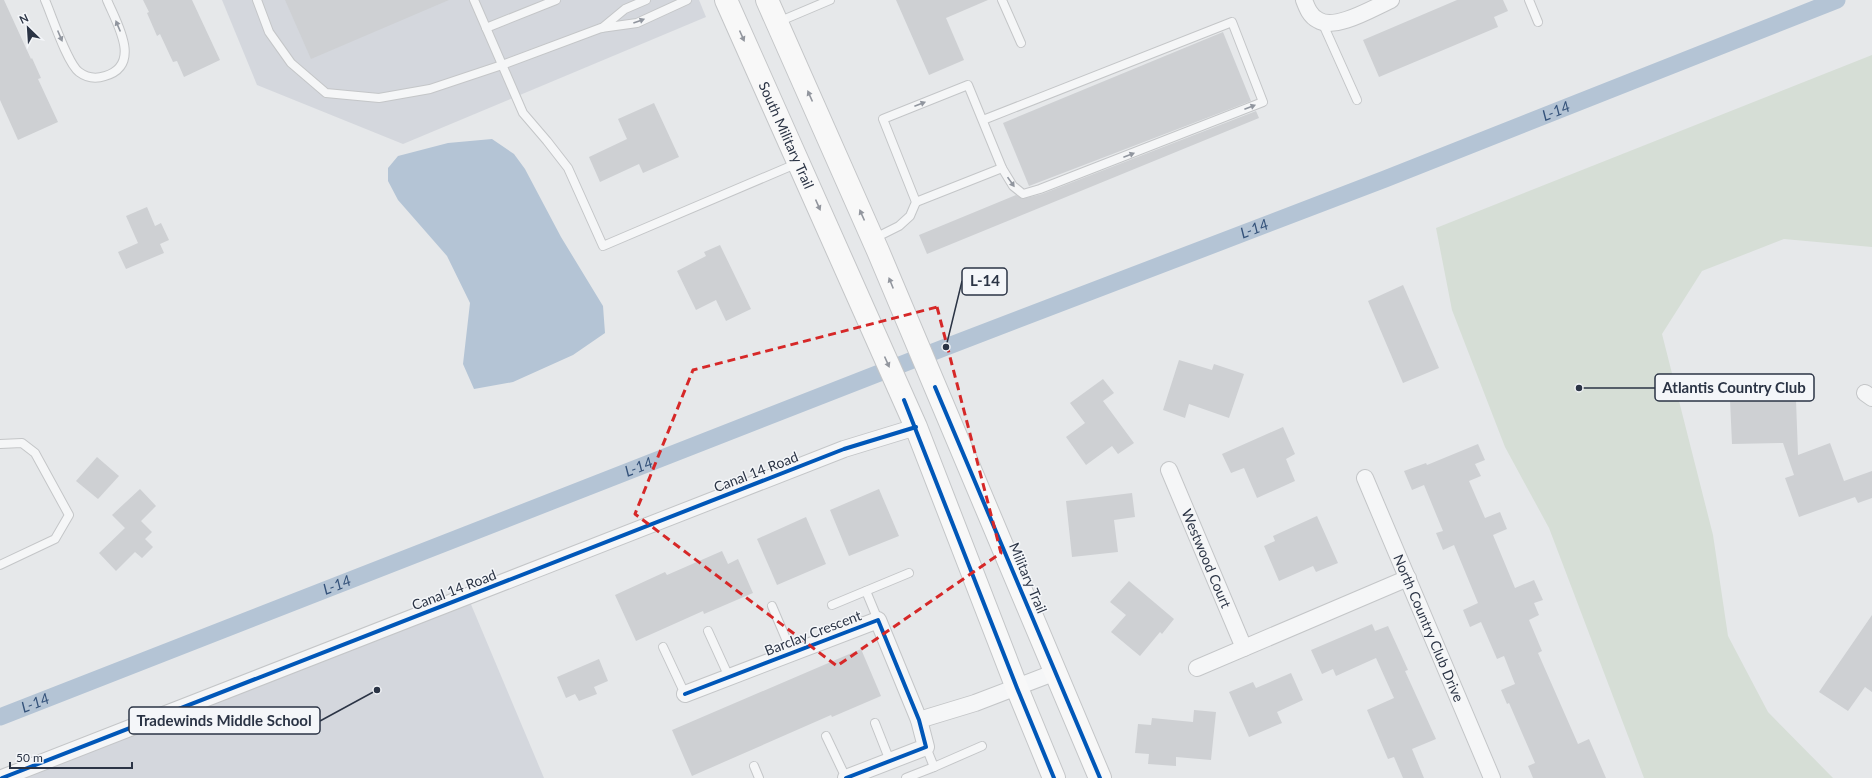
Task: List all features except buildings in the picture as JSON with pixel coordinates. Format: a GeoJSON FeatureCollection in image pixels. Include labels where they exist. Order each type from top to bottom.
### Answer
{"type":"FeatureCollection","features":[{"type":"Feature","properties":{"kind":"main road","name":"South Military Trail"},"geometry":{"type":"LineString","coordinates":[[726,0],[916,427]]}},
{"type":"Feature","properties":{"kind":"main road"},"geometry":{"type":"LineString","coordinates":[[767,8],[875,245]]}},
{"type":"Feature","properties":{"kind":"main road","name":"Military Trail"},"geometry":{"type":"LineString","coordinates":[[875,245],[1100,778]]}},
{"type":"Feature","properties":{"kind":"main road"},"geometry":{"type":"LineString","coordinates":[[916,427],[1017,688],[1054,778]]}},
{"type":"Feature","properties":{"kind":"street"},"geometry":{"type":"LineString","coordinates":[[1304,0],[1309,12],[1318,20],[1329,24],[1341,22],[1391,0]]}},
{"type":"Feature","properties":{"kind":"street","name":"Canal 14 Road"},"geometry":{"type":"LineString","coordinates":[[2,778],[844,449],[916,427]]}},
{"type":"Feature","properties":{"kind":"street","name":"Westwood Court"},"geometry":{"type":"LineString","coordinates":[[1169,470],[1244,648]]}},
{"type":"Feature","properties":{"kind":"street","name":"North Country Club Drive"},"geometry":{"type":"LineString","coordinates":[[1365,478],[1492,778]]}},
{"type":"Feature","properties":{"kind":"street"},"geometry":{"type":"LineString","coordinates":[[1197,668],[1408,578]]}},
{"type":"Feature","properties":{"kind":"street","name":"Barclay Crescent"},"geometry":{"type":"LineString","coordinates":[[685,694],[878,620],[919,720],[926,747]]}},
{"type":"Feature","properties":{"kind":"street"},"geometry":{"type":"LineString","coordinates":[[919,720],[1017,688],[1056,672]]}},
{"type":"Feature","properties":{"kind":"street"},"geometry":{"type":"LineString","coordinates":[[846,778],[926,747]]}},
{"type":"Feature","properties":{"kind":"lane"},"geometry":{"type":"LineString","coordinates":[[45,0],[71,62],[78,72],[88,77],[99,78],[110,75],[119,67],[124,59],[126,48],[107,0]]}},
{"type":"Feature","properties":{"kind":"lane"},"geometry":{"type":"LineString","coordinates":[[257,0],[269,32],[291,63],[326,93],[379,98],[430,89],[502,65],[601,28],[637,23],[687,0]]}},
{"type":"Feature","properties":{"kind":"lane"},"geometry":{"type":"LineString","coordinates":[[474,0],[523,113],[568,168],[603,246],[799,162]]}},
{"type":"Feature","properties":{"kind":"lane"},"geometry":{"type":"LineString","coordinates":[[486,28],[556,0]]}},
{"type":"Feature","properties":{"kind":"lane"},"geometry":{"type":"LineString","coordinates":[[601,28],[625,9],[646,0]]}},
{"type":"Feature","properties":{"kind":"lane"},"geometry":{"type":"LineString","coordinates":[[767,8],[830,0]]}},
{"type":"Feature","properties":{"kind":"lane"},"geometry":{"type":"LineString","coordinates":[[1002,0],[1021,43]]}},
{"type":"Feature","properties":{"kind":"lane"},"geometry":{"type":"LineString","coordinates":[[1529,0],[1538,22]]}},
{"type":"Feature","properties":{"kind":"lane"},"geometry":{"type":"LineString","coordinates":[[875,245],[910,216],[916,202],[883,118],[968,85],[1002,168],[1013,186],[1023,194],[1040,189],[1263,102],[1232,22],[983,120]]}},
{"type":"Feature","properties":{"kind":"lane"},"geometry":{"type":"LineString","coordinates":[[1322,22],[1357,100]]}},
{"type":"Feature","properties":{"kind":"lane"},"geometry":{"type":"LineString","coordinates":[[916,202],[1002,168]]}},
{"type":"Feature","properties":{"kind":"lane"},"geometry":{"type":"LineString","coordinates":[[0,444],[22,443],[35,453],[69,515],[55,539],[0,565]]}},
{"type":"Feature","properties":{"kind":"lane"},"geometry":{"type":"LineString","coordinates":[[832,605],[909,573]]}},
{"type":"Feature","properties":{"kind":"lane"},"geometry":{"type":"LineString","coordinates":[[866,591],[878,620]]}},
{"type":"Feature","properties":{"kind":"lane"},"geometry":{"type":"LineString","coordinates":[[772,606],[792,653]]}},
{"type":"Feature","properties":{"kind":"lane"},"geometry":{"type":"LineString","coordinates":[[708,631],[730,677]]}},
{"type":"Feature","properties":{"kind":"lane"},"geometry":{"type":"LineString","coordinates":[[663,647],[685,694]]}},
{"type":"Feature","properties":{"kind":"lane"},"geometry":{"type":"LineString","coordinates":[[874,723],[890,761]]}},
{"type":"Feature","properties":{"kind":"lane"},"geometry":{"type":"LineString","coordinates":[[826,736],[846,778]]}},
{"type":"Feature","properties":{"kind":"lane"},"geometry":{"type":"LineString","coordinates":[[906,778],[982,746]]}},
{"type":"Feature","properties":{"kind":"lane"},"geometry":{"type":"LineString","coordinates":[[926,747],[934,767]]}},
{"type":"Feature","properties":{"kind":"lane"},"geometry":{"type":"LineString","coordinates":[[754,766],[759,778]]}},
{"type":"Feature","properties":{"kind":"highlighted area"},"geometry":{"type":"Polygon","coordinates":[[[937,307],[1001,553],[837,666],[635,514],[693,370],[937,307]]]}},
{"type":"Feature","properties":{"kind":"shaded area"},"geometry":{"type":"Polygon","coordinates":[[[222,0],[699,0],[706,17],[403,144],[257,85],[222,0]]]}},
{"type":"Feature","properties":{"kind":"shaded area"},"geometry":{"type":"Polygon","coordinates":[[[1872,55],[1872,247],[1784,239],[1702,271],[1662,334],[1713,535],[1728,636],[1768,712],[1833,778],[1644,778],[1549,528],[1505,447],[1452,310],[1436,228],[1872,55]]]}},
{"type":"Feature","properties":{"kind":"shaded area"},"geometry":{"type":"Polygon","coordinates":[[[470,602],[544,778],[25,778],[470,602]]]}},
{"type":"Feature","properties":{"kind":"water"},"geometry":{"type":"Polygon","coordinates":[[[492,139],[514,154],[525,169],[561,237],[603,306],[605,333],[573,355],[513,382],[474,389],[463,364],[470,303],[447,256],[398,200],[388,181],[388,168],[398,156],[448,143],[492,139]]]}},
{"type":"Feature","properties":{"kind":"waterway","name":"L-14"},"geometry":{"type":"LineString","coordinates":[[0,717],[946,347],[1385,179],[1837,0]]}},
{"type":"Feature","properties":{"kind":"cycle path"},"geometry":{"type":"LineString","coordinates":[[935,387],[1100,778]]}},
{"type":"Feature","properties":{"kind":"cycle path"},"geometry":{"type":"LineString","coordinates":[[904,400],[1054,778]]}},
{"type":"Feature","properties":{"kind":"cycle path"},"geometry":{"type":"LineString","coordinates":[[2,778],[844,449],[916,427]]}},
{"type":"Feature","properties":{"kind":"cycle path"},"geometry":{"type":"LineString","coordinates":[[685,694],[878,620],[919,720],[926,747],[846,778]]}},
{"type":"Feature","properties":{"kind":"place","name":"L-14"},"geometry":{"type":"Point","coordinates":[946,347]}},
{"type":"Feature","properties":{"kind":"place","name":"Atlantis Country Club"},"geometry":{"type":"Point","coordinates":[1579,388]}},
{"type":"Feature","properties":{"kind":"place","name":"Tradewinds Middle School"},"geometry":{"type":"Point","coordinates":[377,690]}}]}
